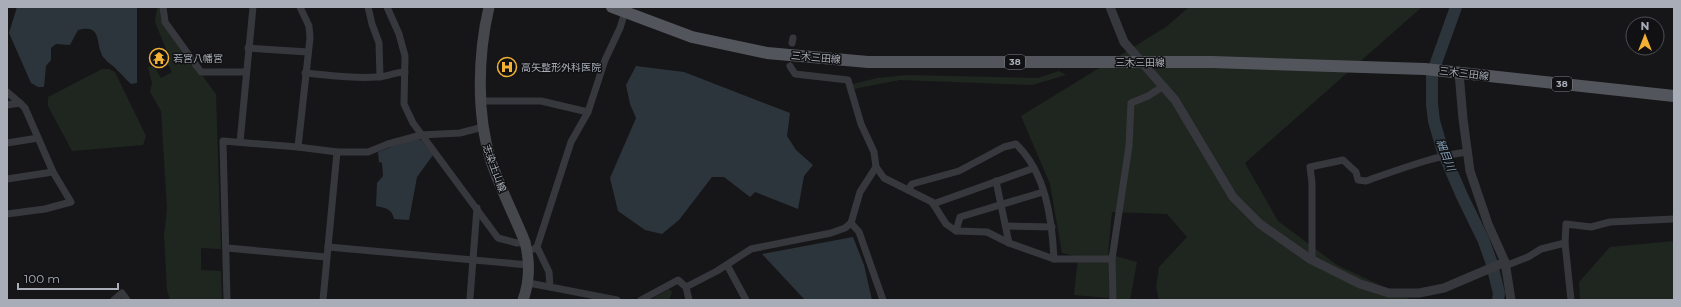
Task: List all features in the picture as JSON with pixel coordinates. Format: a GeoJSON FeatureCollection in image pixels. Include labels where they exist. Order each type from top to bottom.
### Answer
{"type":"FeatureCollection","features":[{"type":"Feature","properties":{"kind":"main road","name":"志染土山線"},"geometry":{"type":"LineString","coordinates":[[489,7],[484,31],[480,75],[483,126],[491,162],[530,247],[528,283],[523,300]]}},
{"type":"Feature","properties":{"kind":"main road","name":"三木三田線"},"geometry":{"type":"LineString","coordinates":[[612,7],[692,37],[767,53],[868,62],[1140,61],[1425,69],[1674,96]]}},
{"type":"Feature","properties":{"kind":"street"},"geometry":{"type":"LineString","coordinates":[[163,7],[165,22],[201,72],[245,72]]}},
{"type":"Feature","properties":{"kind":"street"},"geometry":{"type":"LineString","coordinates":[[240,142],[245,72],[252,7]]}},
{"type":"Feature","properties":{"kind":"street"},"geometry":{"type":"LineString","coordinates":[[298,147],[310,38],[309,26],[300,7]]}},
{"type":"Feature","properties":{"kind":"street"},"geometry":{"type":"LineString","coordinates":[[368,7],[379,43],[380,77]]}},
{"type":"Feature","properties":{"kind":"street"},"geometry":{"type":"LineString","coordinates":[[387,7],[399,34],[405,56],[404,104],[421,135],[498,238],[530,247],[549,272],[550,287]]}},
{"type":"Feature","properties":{"kind":"street"},"geometry":{"type":"LineString","coordinates":[[1110,7],[1124,42],[1175,100],[1233,197],[1260,224],[1312,260],[1360,284],[1389,292],[1419,293],[1444,288],[1488,270],[1528,257],[1541,249],[1565,243]]}},
{"type":"Feature","properties":{"kind":"street"},"geometry":{"type":"LineString","coordinates":[[530,247],[571,142],[588,112],[605,60],[620,28],[625,12]]}},
{"type":"Feature","properties":{"kind":"street"},"geometry":{"type":"LineString","coordinates":[[248,48],[308,52]]}},
{"type":"Feature","properties":{"kind":"street"},"geometry":{"type":"LineString","coordinates":[[790,66],[795,74],[848,80],[861,124],[874,152],[876,166],[884,178],[933,204],[946,224],[956,231],[987,232],[1009,243],[1054,259],[1112,259]]}},
{"type":"Feature","properties":{"kind":"street"},"geometry":{"type":"LineString","coordinates":[[306,73],[363,78],[380,77],[396,72],[405,72]]}},
{"type":"Feature","properties":{"kind":"street"},"geometry":{"type":"LineString","coordinates":[[1455,72],[1470,170],[1503,265],[1511,300]]}},
{"type":"Feature","properties":{"kind":"street"},"geometry":{"type":"LineString","coordinates":[[1113,300],[1112,259],[1129,146],[1131,103],[1148,96],[1162,87]]}},
{"type":"Feature","properties":{"kind":"street"},"geometry":{"type":"LineString","coordinates":[[7,92],[25,108],[53,172],[70,202],[45,209],[7,214]]}},
{"type":"Feature","properties":{"kind":"street"},"geometry":{"type":"LineString","coordinates":[[482,101],[541,101],[588,112]]}},
{"type":"Feature","properties":{"kind":"street"},"geometry":{"type":"LineString","coordinates":[[7,105],[20,103]]}},
{"type":"Feature","properties":{"kind":"street"},"geometry":{"type":"LineString","coordinates":[[227,300],[227,248],[223,140],[337,152],[368,152],[388,144],[421,135],[460,133],[483,126]]}},
{"type":"Feature","properties":{"kind":"street"},"geometry":{"type":"LineString","coordinates":[[7,143],[38,138]]}},
{"type":"Feature","properties":{"kind":"street"},"geometry":{"type":"LineString","coordinates":[[908,190],[912,184],[959,171],[1004,146],[1016,144],[1025,152],[1034,168],[1043,192],[1052,227],[1054,259]]}},
{"type":"Feature","properties":{"kind":"street"},"geometry":{"type":"LineString","coordinates":[[323,300],[337,152]]}},
{"type":"Feature","properties":{"kind":"street"},"geometry":{"type":"LineString","coordinates":[[1312,260],[1312,183],[1310,167],[1343,160],[1356,172],[1358,180],[1366,181],[1410,166],[1456,153],[1468,152]]}},
{"type":"Feature","properties":{"kind":"street"},"geometry":{"type":"LineString","coordinates":[[686,287],[727,265],[751,249],[831,233],[845,228],[851,222],[860,192],[876,166]]}},
{"type":"Feature","properties":{"kind":"street"},"geometry":{"type":"LineString","coordinates":[[933,204],[1034,168]]}},
{"type":"Feature","properties":{"kind":"street"},"geometry":{"type":"LineString","coordinates":[[7,179],[53,172]]}},
{"type":"Feature","properties":{"kind":"street"},"geometry":{"type":"LineString","coordinates":[[996,181],[1009,243]]}},
{"type":"Feature","properties":{"kind":"street"},"geometry":{"type":"LineString","coordinates":[[956,231],[960,217],[1043,192]]}},
{"type":"Feature","properties":{"kind":"street"},"geometry":{"type":"LineString","coordinates":[[470,298],[477,208]]}},
{"type":"Feature","properties":{"kind":"street"},"geometry":{"type":"LineString","coordinates":[[1571,300],[1565,243],[1566,224],[1591,227],[1610,222],[1674,219]]}},
{"type":"Feature","properties":{"kind":"street"},"geometry":{"type":"LineString","coordinates":[[851,222],[859,232],[883,300]]}},
{"type":"Feature","properties":{"kind":"street"},"geometry":{"type":"LineString","coordinates":[[1006,226],[1052,227]]}},
{"type":"Feature","properties":{"kind":"street"},"geometry":{"type":"LineString","coordinates":[[328,247],[529,265]]}},
{"type":"Feature","properties":{"kind":"street"},"geometry":{"type":"LineString","coordinates":[[227,248],[326,256]]}},
{"type":"Feature","properties":{"kind":"street"},"geometry":{"type":"LineString","coordinates":[[727,265],[746,300]]}},
{"type":"Feature","properties":{"kind":"street"},"geometry":{"type":"LineString","coordinates":[[641,300],[678,280],[686,287],[689,300]]}},
{"type":"Feature","properties":{"kind":"street"},"geometry":{"type":"LineString","coordinates":[[528,283],[617,300]]}},
{"type":"Feature","properties":{"kind":"street"},"geometry":{"type":"LineString","coordinates":[[114,300],[122,293],[127,300]]}},
{"type":"Feature","properties":{"kind":"shaded area"},"geometry":{"type":"Polygon","coordinates":[[[17,7],[137,7],[137,83],[131,84],[104,58],[95,32],[86,29],[78,30],[70,45],[56,44],[51,48],[51,60],[46,66],[44,87],[38,87],[31,83],[9,33],[17,7]]]}},
{"type":"Feature","properties":{"kind":"shaded area"},"geometry":{"type":"Polygon","coordinates":[[[157,7],[160,7],[161,20],[216,94],[221,249],[201,248],[201,270],[221,271],[222,300],[170,300],[167,290],[164,236],[167,209],[161,111],[150,92],[152,83],[148,67],[154,66],[161,78],[172,72],[165,59],[168,54],[155,22],[157,7]]]}},
{"type":"Feature","properties":{"kind":"shaded area"},"geometry":{"type":"Polygon","coordinates":[[[1189,7],[1422,7],[1245,163],[1278,221],[1337,265],[1412,300],[1159,300],[1156,287],[1159,267],[1187,237],[1167,214],[1112,212],[1108,254],[1137,262],[1130,300],[1074,295],[1078,257],[1062,253],[1050,184],[1021,116],[1166,27],[1189,7]]]}},
{"type":"Feature","properties":{"kind":"shaded area"},"geometry":{"type":"Polygon","coordinates":[[[636,66],[684,72],[790,113],[787,136],[796,150],[813,165],[804,176],[798,209],[755,192],[750,197],[724,177],[712,177],[679,220],[662,234],[645,230],[618,211],[610,178],[636,118],[630,104],[626,85],[636,66]]]}},
{"type":"Feature","properties":{"kind":"shaded area"},"geometry":{"type":"Polygon","coordinates":[[[102,69],[109,69],[115,72],[146,136],[143,145],[72,151],[48,106],[48,97],[102,69]]]}},
{"type":"Feature","properties":{"kind":"shaded area"},"geometry":{"type":"Polygon","coordinates":[[[1059,71],[1066,75],[1032,85],[900,80],[854,89],[853,84],[877,78],[906,75],[1038,78],[1059,71]]]}},
{"type":"Feature","properties":{"kind":"shaded area"},"geometry":{"type":"Polygon","coordinates":[[[418,139],[421,140],[433,155],[417,177],[409,220],[394,219],[390,211],[383,207],[376,206],[377,183],[383,176],[382,163],[379,162],[378,152],[418,139]]]}},
{"type":"Feature","properties":{"kind":"shaded area"},"geometry":{"type":"Polygon","coordinates":[[[853,237],[864,265],[872,300],[805,300],[762,254],[853,237]]]}},
{"type":"Feature","properties":{"kind":"shaded area"},"geometry":{"type":"Polygon","coordinates":[[[1674,241],[1674,300],[1580,300],[1579,282],[1610,247],[1674,241]]]}},
{"type":"Feature","properties":{"kind":"shaded area"},"geometry":{"type":"Polygon","coordinates":[[[669,289],[672,292],[669,300],[650,300],[669,289]]]}},
{"type":"Feature","properties":{"kind":"waterway","name":"細目川"},"geometry":{"type":"LineString","coordinates":[[1456,7],[1432,74],[1432,104],[1434,121],[1443,152],[1483,239],[1491,261],[1499,293],[1498,300]]}},
{"type":"Feature","properties":{"kind":"place","name":"若宮八幡宮"},"geometry":{"type":"Point","coordinates":[159,58]}},
{"type":"Feature","properties":{"kind":"place","name":"高矢整形外科医院"},"geometry":{"type":"Point","coordinates":[507,67]}}]}
